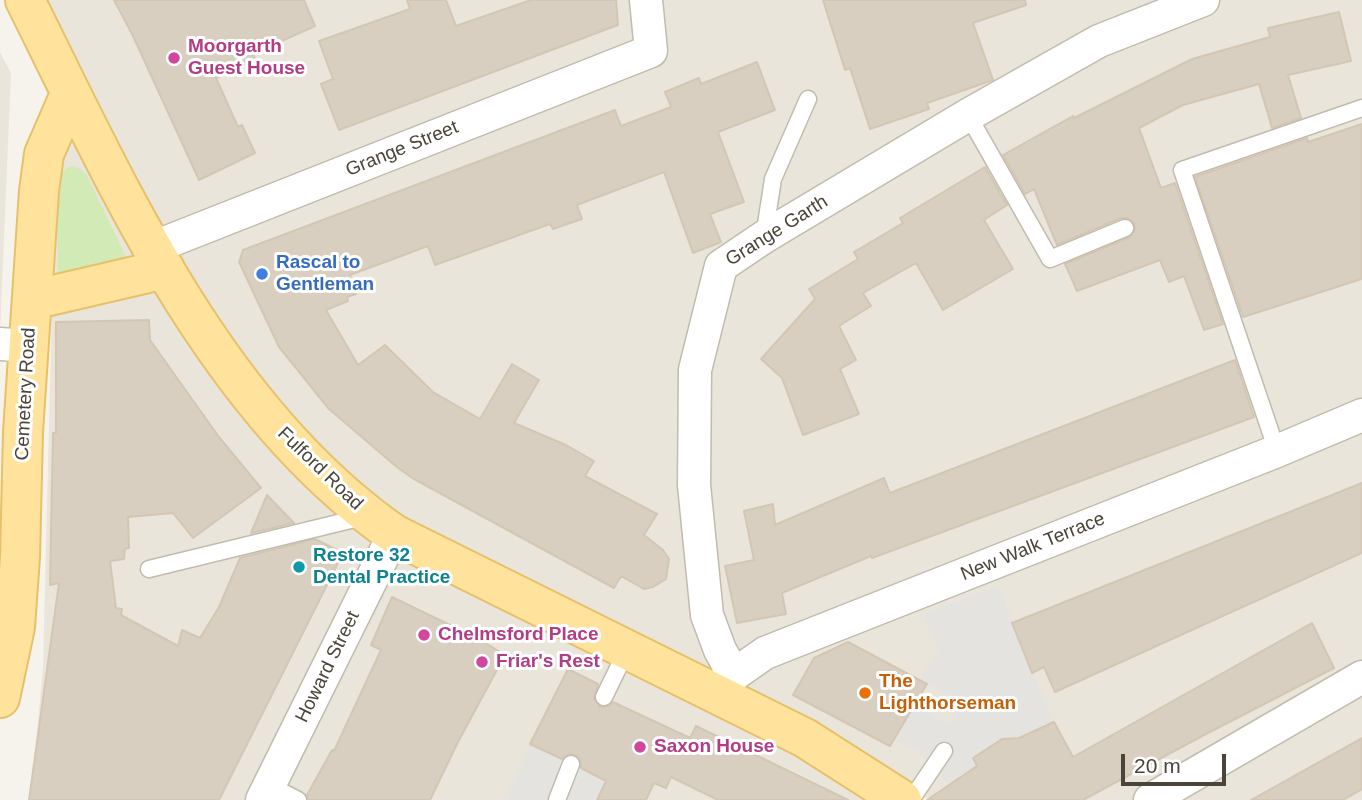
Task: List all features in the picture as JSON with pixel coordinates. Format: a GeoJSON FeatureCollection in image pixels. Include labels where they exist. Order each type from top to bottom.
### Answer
{"type":"FeatureCollection","features":[{"type":"Feature","properties":{"kind":"main road","name":"Fulford Road"},"geometry":{"type":"LineString","coordinates":[[25,0],[70,94],[159,258],[236,378],[297,450],[381,524],[626,650],[722,683],[902,800]]}},
{"type":"Feature","properties":{"kind":"main road","name":"Cemetery Road"},"geometry":{"type":"LineString","coordinates":[[0,698],[15,627],[10,558],[18,434],[14,345],[32,300],[38,191],[44,154],[70,94]]}},
{"type":"Feature","properties":{"kind":"main road"},"geometry":{"type":"LineString","coordinates":[[32,300],[159,258]]}},
{"type":"Feature","properties":{"kind":"street","name":"Grange Street"},"geometry":{"type":"LineString","coordinates":[[159,258],[651,51],[646,0]]}},
{"type":"Feature","properties":{"kind":"street","name":"Grange Garth"},"geometry":{"type":"LineString","coordinates":[[722,683],[720,650],[707,615],[694,485],[695,370],[721,266],[764,237],[968,115],[1099,41],[1203,0]]}},
{"type":"Feature","properties":{"kind":"street","name":"New Walk Terrace"},"geometry":{"type":"LineString","coordinates":[[722,683],[765,653],[1278,451],[1362,415]]}},
{"type":"Feature","properties":{"kind":"street","name":"Howard Street"},"geometry":{"type":"LineString","coordinates":[[265,793],[381,524]]}},
{"type":"Feature","properties":{"kind":"street"},"geometry":{"type":"LineString","coordinates":[[1150,800],[1362,677]]}},
{"type":"Feature","properties":{"kind":"lane"},"geometry":{"type":"LineString","coordinates":[[764,237],[774,179],[808,99]]}},
{"type":"Feature","properties":{"kind":"lane"},"geometry":{"type":"LineString","coordinates":[[1278,451],[1182,170],[1362,108]]}},
{"type":"Feature","properties":{"kind":"lane"},"geometry":{"type":"LineString","coordinates":[[968,115],[1050,259],[1125,228]]}},
{"type":"Feature","properties":{"kind":"lane"},"geometry":{"type":"LineString","coordinates":[[149,569],[381,524]]}},
{"type":"Feature","properties":{"kind":"lane"},"geometry":{"type":"LineString","coordinates":[[604,697],[626,650]]}},
{"type":"Feature","properties":{"kind":"lane"},"geometry":{"type":"LineString","coordinates":[[911,800],[944,751]]}},
{"type":"Feature","properties":{"kind":"lane"},"geometry":{"type":"LineString","coordinates":[[556,800],[570,764]]}},
{"type":"Feature","properties":{"kind":"lane"},"geometry":{"type":"LineString","coordinates":[[265,793],[298,800]]}},
{"type":"Feature","properties":{"kind":"shaded area"},"geometry":{"type":"Polygon","coordinates":[[[48,0],[1362,0],[1362,800],[940,800],[938,797],[880,800],[31,800],[43,667],[59,26],[48,0]]]}},
{"type":"Feature","properties":{"kind":"shaded area"},"geometry":{"type":"Polygon","coordinates":[[[0,52],[11,73],[0,333],[0,52]]]}},
{"type":"Feature","properties":{"kind":"shaded area"},"geometry":{"type":"Polygon","coordinates":[[[998,585],[1054,722],[1023,736],[1002,739],[974,758],[977,766],[949,784],[918,751],[897,741],[914,705],[949,724],[962,702],[920,680],[939,649],[921,615],[998,585]]]}},
{"type":"Feature","properties":{"kind":"shaded area"},"geometry":{"type":"Polygon","coordinates":[[[530,744],[583,769],[613,767],[597,800],[505,800],[530,744]]]}},
{"type":"Feature","properties":{"kind":"green space"},"geometry":{"type":"Polygon","coordinates":[[[72,166],[87,175],[126,257],[122,259],[123,263],[58,280],[59,192],[63,172],[72,166]]]}},
{"type":"Feature","properties":{"kind":"building"},"geometry":{"type":"Polygon","coordinates":[[[114,0],[304,0],[315,26],[253,54],[256,60],[216,78],[238,127],[242,125],[255,153],[199,180],[114,0]]]}},
{"type":"Feature","properties":{"kind":"building"},"geometry":{"type":"Polygon","coordinates":[[[407,0],[446,0],[456,26],[531,0],[616,0],[618,25],[339,130],[321,84],[333,79],[319,41],[410,9],[407,0]]]}},
{"type":"Feature","properties":{"kind":"building"},"geometry":{"type":"Polygon","coordinates":[[[823,0],[1025,0],[1026,5],[973,23],[993,80],[927,103],[929,109],[870,129],[850,68],[845,70],[823,0]]]}},
{"type":"Feature","properties":{"kind":"building"},"geometry":{"type":"Polygon","coordinates":[[[1339,12],[1351,61],[1288,75],[1301,118],[1272,128],[1259,84],[1183,105],[1139,128],[1161,188],[1175,183],[1223,324],[1204,330],[1184,276],[1169,282],[1160,260],[1077,291],[1065,264],[1130,237],[1135,230],[1134,223],[1127,218],[1121,218],[1057,245],[1034,189],[1025,194],[1003,155],[1073,116],[1074,118],[1192,59],[1270,37],[1268,28],[1339,12]]]}},
{"type":"Feature","properties":{"kind":"building"},"geometry":{"type":"Polygon","coordinates":[[[757,62],[775,110],[718,132],[744,202],[710,214],[721,242],[693,253],[664,172],[577,205],[582,219],[553,229],[550,224],[435,265],[428,246],[350,275],[356,294],[347,297],[348,301],[326,310],[358,365],[385,345],[433,392],[480,419],[512,364],[539,380],[514,423],[566,445],[594,461],[585,476],[657,514],[644,535],[663,550],[669,559],[666,579],[653,587],[644,589],[621,576],[614,588],[414,479],[329,409],[279,347],[239,262],[243,250],[615,110],[621,126],[671,107],[665,92],[699,78],[701,84],[757,62]]]}},
{"type":"Feature","properties":{"kind":"building"},"geometry":{"type":"Polygon","coordinates":[[[1362,124],[1362,279],[1243,317],[1195,177],[1307,138],[1308,142],[1362,124]]]}},
{"type":"Feature","properties":{"kind":"building"},"geometry":{"type":"Polygon","coordinates":[[[985,167],[1007,205],[984,220],[1013,269],[943,310],[916,263],[863,293],[871,306],[839,326],[856,360],[840,369],[859,414],[803,435],[782,378],[761,359],[815,299],[809,289],[858,259],[854,252],[903,223],[900,218],[985,167]]]}},
{"type":"Feature","properties":{"kind":"building"},"geometry":{"type":"Polygon","coordinates":[[[149,320],[150,340],[219,437],[261,488],[193,538],[173,513],[128,517],[129,548],[125,549],[124,559],[110,561],[116,608],[122,609],[121,615],[178,646],[182,630],[200,638],[219,607],[240,558],[315,539],[343,553],[219,800],[29,800],[59,583],[50,585],[53,433],[56,433],[56,322],[149,320]]]}},
{"type":"Feature","properties":{"kind":"building"},"geometry":{"type":"Polygon","coordinates":[[[1235,360],[1254,417],[872,558],[871,556],[782,593],[786,614],[737,623],[725,566],[754,560],[744,511],[773,504],[775,525],[884,478],[890,493],[1235,360]]]}},
{"type":"Feature","properties":{"kind":"building"},"geometry":{"type":"Polygon","coordinates":[[[1362,483],[1362,553],[1055,692],[1044,667],[1032,673],[1012,623],[1362,483]]]}},
{"type":"Feature","properties":{"kind":"building"},"geometry":{"type":"Polygon","coordinates":[[[267,495],[294,523],[251,533],[267,495]]]}},
{"type":"Feature","properties":{"kind":"building"},"geometry":{"type":"Polygon","coordinates":[[[392,597],[479,639],[505,655],[430,800],[308,800],[307,795],[332,750],[334,751],[381,650],[371,645],[392,597]]]}},
{"type":"Feature","properties":{"kind":"building"},"geometry":{"type":"Polygon","coordinates":[[[1312,623],[1334,668],[1083,800],[927,800],[977,766],[973,758],[1002,739],[1019,738],[1054,722],[1073,757],[1312,623]]]}},
{"type":"Feature","properties":{"kind":"building"},"geometry":{"type":"Polygon","coordinates":[[[848,642],[927,684],[890,746],[793,695],[814,658],[848,642]]]}},
{"type":"Feature","properties":{"kind":"building"},"geometry":{"type":"Polygon","coordinates":[[[568,669],[598,684],[594,698],[600,707],[609,706],[613,702],[690,738],[696,726],[848,800],[718,800],[671,777],[666,788],[654,783],[646,800],[597,800],[606,781],[581,768],[579,757],[570,754],[562,759],[530,744],[568,669]]]}},
{"type":"Feature","properties":{"kind":"building"},"geometry":{"type":"Polygon","coordinates":[[[1362,738],[1362,789],[1343,800],[1251,800],[1362,738]]]}},
{"type":"Feature","properties":{"kind":"place","name":"Moorgarth Guest House"},"geometry":{"type":"Point","coordinates":[174,58]}},
{"type":"Feature","properties":{"kind":"place","name":"Rascal to Gentleman"},"geometry":{"type":"Point","coordinates":[262,274]}},
{"type":"Feature","properties":{"kind":"place","name":"Restore 32 Dental Practice"},"geometry":{"type":"Point","coordinates":[299,567]}},
{"type":"Feature","properties":{"kind":"place","name":"Chelmsford Place"},"geometry":{"type":"Point","coordinates":[424,635]}},
{"type":"Feature","properties":{"kind":"place","name":"Friar's Rest"},"geometry":{"type":"Point","coordinates":[482,662]}},
{"type":"Feature","properties":{"kind":"place","name":"The Lighthorseman"},"geometry":{"type":"Point","coordinates":[865,693]}},
{"type":"Feature","properties":{"kind":"place","name":"Saxon House"},"geometry":{"type":"Point","coordinates":[640,747]}}]}
